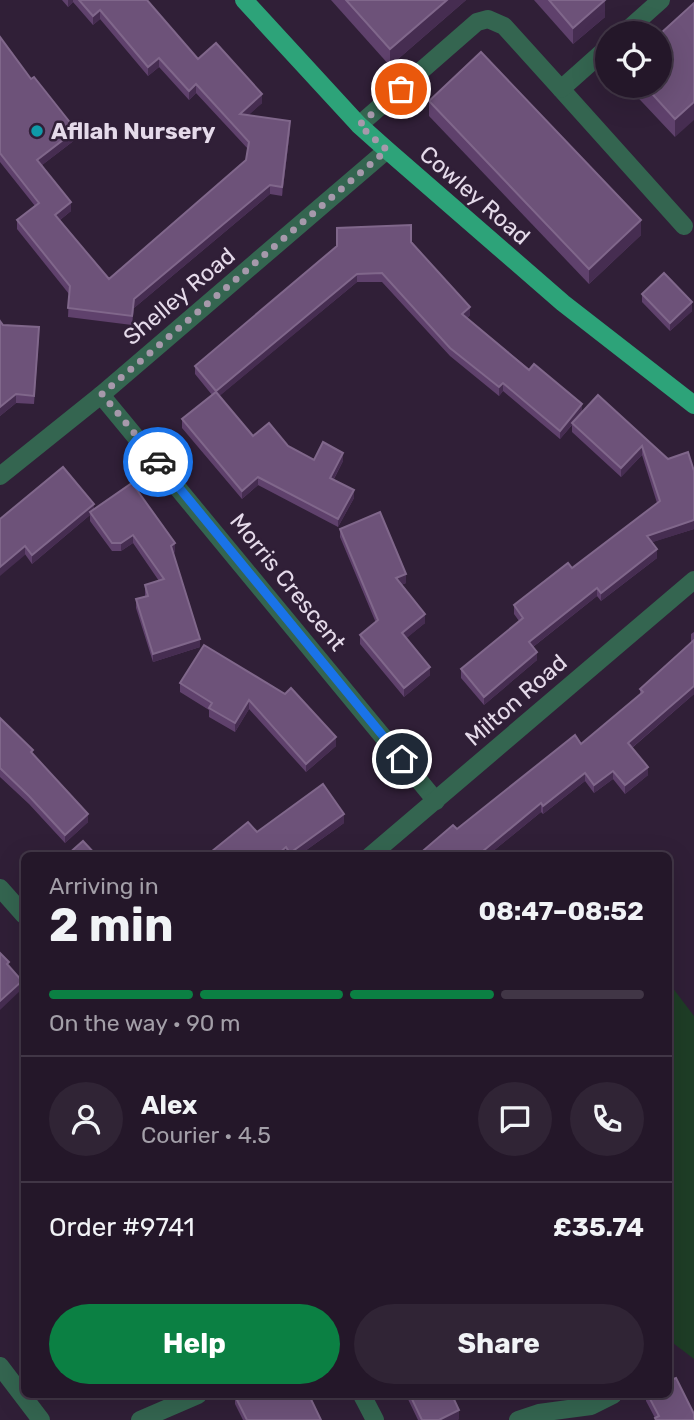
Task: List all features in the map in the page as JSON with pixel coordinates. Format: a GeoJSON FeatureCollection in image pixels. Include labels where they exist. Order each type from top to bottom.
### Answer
{"type":"FeatureCollection","features":[{"type":"Feature","properties":{"kind":"main road","name":"Cowley Road"},"geometry":{"type":"LineString","coordinates":[[244,0],[359,125],[563,303],[694,405]]}},
{"type":"Feature","properties":{"kind":"street"},"geometry":{"type":"LineString","coordinates":[[636,21],[653,3]]}},
{"type":"Feature","properties":{"kind":"street"},"geometry":{"type":"LineString","coordinates":[[359,125],[477,22],[488,19],[504,26],[684,226]]}},
{"type":"Feature","properties":{"kind":"street"},"geometry":{"type":"LineString","coordinates":[[561,89],[595,59]]}},
{"type":"Feature","properties":{"kind":"street","name":"Shelley Road"},"geometry":{"type":"LineString","coordinates":[[0,476],[102,394],[387,150]]}},
{"type":"Feature","properties":{"kind":"street","name":"Morris Crescent"},"geometry":{"type":"LineString","coordinates":[[102,394],[436,801]]}},
{"type":"Feature","properties":{"kind":"street","name":"Milton Road"},"geometry":{"type":"LineString","coordinates":[[375,852],[694,580]]}},
{"type":"Feature","properties":{"kind":"street"},"geometry":{"type":"LineString","coordinates":[[0,888],[21,912]]}},
{"type":"Feature","properties":{"kind":"street"},"geometry":{"type":"LineString","coordinates":[[0,1366],[21,1394]]}},
{"type":"Feature","properties":{"kind":"street"},"geometry":{"type":"LineString","coordinates":[[24,1398],[41,1420]]}},
{"type":"Feature","properties":{"kind":"street"},"geometry":{"type":"LineString","coordinates":[[140,1420],[191,1398]]}},
{"type":"Feature","properties":{"kind":"street"},"geometry":{"type":"LineString","coordinates":[[364,1398],[375,1420]]}},
{"type":"Feature","properties":{"kind":"street"},"geometry":{"type":"LineString","coordinates":[[518,1420],[540,1413],[592,1406],[608,1398]]}},
{"type":"Feature","properties":{"kind":"green space"},"geometry":{"type":"Polygon","coordinates":[[[672,987],[694,1016],[694,1359],[672,1342],[672,987]]]}},
{"type":"Feature","properties":{"kind":"building"},"geometry":{"type":"Polygon","coordinates":[[[79,0],[147,0],[198,59],[216,43],[262,94],[240,114],[290,121],[282,187],[270,185],[134,299],[132,316],[68,308],[70,286],[17,220],[39,203],[0,153],[0,37],[31,79],[34,77],[76,130],[37,160],[71,202],[55,215],[109,279],[246,160],[249,142],[196,84],[189,91],[159,58],[148,67],[100,10],[93,16],[79,0]]]}},
{"type":"Feature","properties":{"kind":"building"},"geometry":{"type":"Polygon","coordinates":[[[346,0],[447,0],[390,49],[346,0]]]}},
{"type":"Feature","properties":{"kind":"building"},"geometry":{"type":"Polygon","coordinates":[[[549,0],[605,0],[573,28],[549,0]]]}},
{"type":"Feature","properties":{"kind":"building"},"geometry":{"type":"Polygon","coordinates":[[[694,3],[694,102],[675,119],[656,98],[672,98],[672,23],[694,3]]]}},
{"type":"Feature","properties":{"kind":"building"},"geometry":{"type":"Polygon","coordinates":[[[481,52],[641,220],[589,269],[429,101],[481,52]]]}},
{"type":"Feature","properties":{"kind":"building"},"geometry":{"type":"Polygon","coordinates":[[[411,225],[411,242],[470,307],[462,314],[529,370],[534,364],[582,404],[560,431],[503,383],[499,387],[450,348],[382,273],[357,274],[216,391],[195,366],[337,246],[337,228],[411,225]]]}},
{"type":"Feature","properties":{"kind":"building"},"geometry":{"type":"Polygon","coordinates":[[[664,273],[692,302],[670,323],[642,294],[664,273]]]}},
{"type":"Feature","properties":{"kind":"building"},"geometry":{"type":"Polygon","coordinates":[[[0,321],[3,325],[39,327],[34,396],[16,394],[0,407],[0,321]]]}},
{"type":"Feature","properties":{"kind":"building"},"geometry":{"type":"Polygon","coordinates":[[[216,392],[253,436],[269,423],[288,446],[314,460],[323,442],[343,453],[330,478],[354,490],[338,519],[258,477],[242,491],[182,419],[216,392]]]}},
{"type":"Feature","properties":{"kind":"building"},"geometry":{"type":"Polygon","coordinates":[[[598,395],[668,459],[688,452],[694,471],[694,520],[647,536],[657,549],[601,593],[597,588],[529,642],[537,652],[484,697],[461,669],[523,618],[514,605],[568,563],[572,568],[660,501],[642,446],[621,468],[572,423],[598,395]]]}},
{"type":"Feature","properties":{"kind":"building"},"geometry":{"type":"Polygon","coordinates":[[[63,467],[94,504],[32,555],[25,546],[0,567],[0,519],[63,467]]]}},
{"type":"Feature","properties":{"kind":"building"},"geometry":{"type":"Polygon","coordinates":[[[132,483],[175,543],[171,546],[200,639],[153,654],[136,599],[148,596],[145,585],[164,579],[133,535],[121,543],[112,543],[90,512],[132,483]]]}},
{"type":"Feature","properties":{"kind":"building"},"geometry":{"type":"Polygon","coordinates":[[[380,512],[406,574],[396,578],[425,614],[402,633],[430,667],[404,688],[360,635],[378,620],[340,529],[380,512]]]}},
{"type":"Feature","properties":{"kind":"building"},"geometry":{"type":"Polygon","coordinates":[[[694,640],[694,686],[628,743],[648,767],[625,785],[613,771],[594,785],[585,773],[543,806],[541,803],[482,852],[422,852],[453,825],[457,829],[575,735],[581,744],[643,692],[640,689],[694,640]]]}},
{"type":"Feature","properties":{"kind":"building"},"geometry":{"type":"Polygon","coordinates":[[[204,645],[285,694],[291,688],[336,737],[306,764],[249,700],[235,723],[209,708],[212,703],[180,683],[204,645]]]}},
{"type":"Feature","properties":{"kind":"building"},"geometry":{"type":"Polygon","coordinates":[[[0,718],[33,750],[31,752],[88,814],[65,835],[0,768],[0,718]]]}},
{"type":"Feature","properties":{"kind":"building"},"geometry":{"type":"Polygon","coordinates":[[[323,784],[344,814],[291,852],[286,847],[280,852],[211,852],[248,822],[257,832],[323,784]]]}},
{"type":"Feature","properties":{"kind":"building"},"geometry":{"type":"Polygon","coordinates":[[[83,841],[93,852],[71,852],[83,841]]]}},
{"type":"Feature","properties":{"kind":"building"},"geometry":{"type":"Polygon","coordinates":[[[0,953],[21,982],[0,1001],[0,953]]]}},
{"type":"Feature","properties":{"kind":"building"},"geometry":{"type":"Polygon","coordinates":[[[676,1378],[694,1414],[694,1420],[656,1420],[659,1416],[650,1398],[672,1398],[672,1380],[676,1378]]]}},
{"type":"Feature","properties":{"kind":"building"},"geometry":{"type":"Polygon","coordinates":[[[236,1398],[310,1398],[321,1420],[247,1420],[236,1398]]]}},
{"type":"Feature","properties":{"kind":"building"},"geometry":{"type":"Polygon","coordinates":[[[411,1398],[453,1398],[459,1410],[439,1420],[422,1420],[411,1398]]]}},
{"type":"Feature","properties":{"kind":"way so far"},"geometry":{"type":"LineString","coordinates":[[158,462],[102,394],[387,150],[359,125],[401,89]]}},
{"type":"Feature","properties":{"kind":"place","name":"Afllah Nursery"},"geometry":{"type":"Point","coordinates":[37,131]}},
{"type":"Feature","properties":{"kind":"route"},"geometry":{"type":"LineString","coordinates":[[158,462],[402,759]]}}]}
